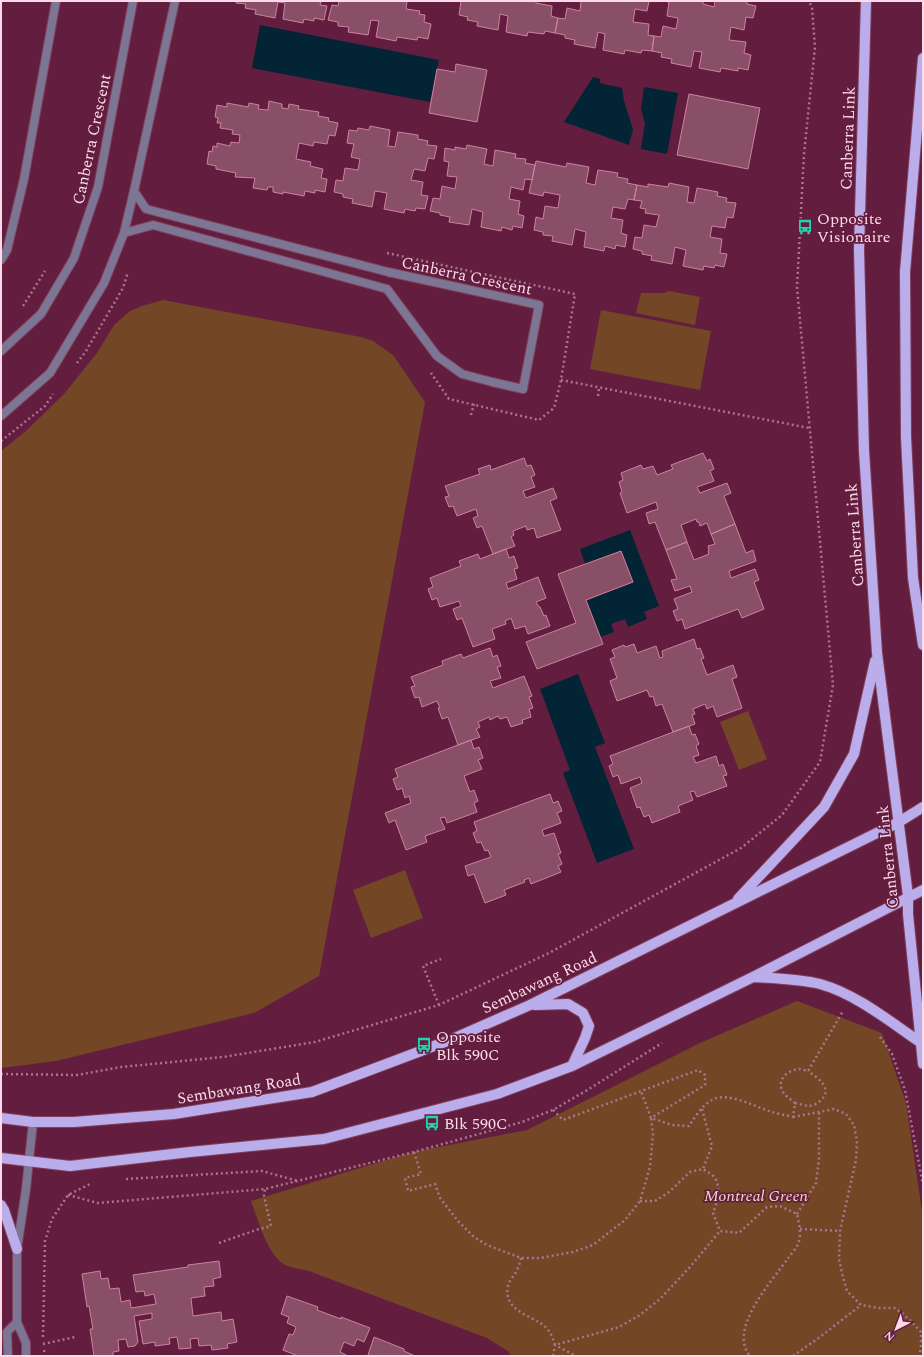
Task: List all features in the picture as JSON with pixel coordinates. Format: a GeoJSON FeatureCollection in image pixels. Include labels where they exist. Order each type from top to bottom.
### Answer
{"type":"FeatureCollection","features":[{"type":"Feature","properties":{"kind":"main road","name":"Canberra Link"},"geometry":{"type":"LineString","coordinates":[[866,1],[859,250],[864,451],[877,654],[908,896],[908,914],[923,1064]]}},
{"type":"Feature","properties":{"kind":"main road"},"geometry":{"type":"LineString","coordinates":[[923,58],[905,272],[906,437],[912,578],[923,644]]}},
{"type":"Feature","properties":{"kind":"main road"},"geometry":{"type":"LineString","coordinates":[[912,578],[923,591]]}},
{"type":"Feature","properties":{"kind":"main road"},"geometry":{"type":"LineString","coordinates":[[733,905],[824,806],[854,754],[877,654]]}},
{"type":"Feature","properties":{"kind":"main road","name":"Sembawang Road"},"geometry":{"type":"LineString","coordinates":[[1,1118],[33,1122],[74,1122],[174,1114],[312,1092],[450,1040],[530,1005],[899,822],[923,807]]}},
{"type":"Feature","properties":{"kind":"main road"},"geometry":{"type":"LineString","coordinates":[[1,1158],[70,1166],[190,1152],[324,1139],[497,1094],[572,1066],[753,977],[908,896],[923,890]]}},
{"type":"Feature","properties":{"kind":"main road"},"geometry":{"type":"LineString","coordinates":[[753,977],[785,979],[820,984],[852,996],[920,1042]]}},
{"type":"Feature","properties":{"kind":"main road"},"geometry":{"type":"LineString","coordinates":[[530,1005],[568,1004],[583,1013],[589,1026],[572,1066]]}},
{"type":"Feature","properties":{"kind":"main road"},"geometry":{"type":"LineString","coordinates":[[1,1205],[17,1249]]}},
{"type":"Feature","properties":{"kind":"street"},"geometry":{"type":"LineString","coordinates":[[1,260],[24,179],[55,1]]}},
{"type":"Feature","properties":{"kind":"street","name":"Canberra Crescent"},"geometry":{"type":"LineString","coordinates":[[1,351],[41,314],[74,258],[98,187],[133,1]]}},
{"type":"Feature","properties":{"kind":"street"},"geometry":{"type":"LineString","coordinates":[[1,416],[50,373],[104,283],[124,233],[175,1]]}},
{"type":"Feature","properties":{"kind":"street","name":"Canberra Crescent"},"geometry":{"type":"LineString","coordinates":[[124,233],[154,225],[387,289],[437,356],[462,374],[523,389],[539,305],[388,272],[146,209],[134,191]]}},
{"type":"Feature","properties":{"kind":"street"},"geometry":{"type":"LineString","coordinates":[[26,1356],[26,1343],[17,1322],[17,1249],[26,1189],[33,1122]]}},
{"type":"Feature","properties":{"kind":"street"},"geometry":{"type":"LineString","coordinates":[[8,1356],[7,1332],[17,1322]]}},
{"type":"Feature","properties":{"kind":"path"},"geometry":{"type":"LineString","coordinates":[[1,1074],[77,1075],[121,1067],[230,1056],[315,1042],[439,1005],[549,953],[741,848],[782,815],[820,762],[833,686],[797,287],[804,154],[815,47],[812,8],[809,1]]}},
{"type":"Feature","properties":{"kind":"path"},"geometry":{"type":"LineString","coordinates":[[22,308],[46,269]]}},
{"type":"Feature","properties":{"kind":"path"},"geometry":{"type":"LineString","coordinates":[[560,380],[809,428]]}},
{"type":"Feature","properties":{"kind":"path"},"geometry":{"type":"LineString","coordinates":[[598,396],[599,387]]}},
{"type":"Feature","properties":{"kind":"path"},"geometry":{"type":"LineString","coordinates":[[471,415],[474,404]]}},
{"type":"Feature","properties":{"kind":"path"},"geometry":{"type":"LineString","coordinates":[[439,1005],[423,966],[441,959]]}},
{"type":"Feature","properties":{"kind":"path"},"geometry":{"type":"LineString","coordinates":[[808,1071],[845,1007]]}},
{"type":"Feature","properties":{"kind":"path"},"geometry":{"type":"LineString","coordinates":[[879,1034],[892,1054],[905,1090],[923,1184]]}},
{"type":"Feature","properties":{"kind":"path"},"geometry":{"type":"LineString","coordinates":[[800,1069],[808,1071],[820,1079],[824,1085],[825,1092],[822,1100],[809,1106],[795,1103],[787,1097],[782,1089],[781,1082],[784,1076],[790,1071],[800,1069]]}},
{"type":"Feature","properties":{"kind":"path"},"geometry":{"type":"LineString","coordinates":[[553,1110],[563,1120],[698,1070],[705,1075],[705,1085],[651,1118]]}},
{"type":"Feature","properties":{"kind":"path"},"geometry":{"type":"LineString","coordinates":[[414,1152],[421,1174],[405,1178],[408,1191],[435,1184],[440,1198],[458,1221],[474,1237],[521,1258],[540,1258],[573,1252],[593,1245],[625,1220],[640,1201],[650,1167],[654,1134],[651,1118],[641,1091]]}},
{"type":"Feature","properties":{"kind":"path"},"geometry":{"type":"LineString","coordinates":[[651,1118],[672,1125],[689,1126],[702,1108],[712,1099],[729,1097],[772,1112],[793,1117],[834,1109],[846,1114],[854,1125],[857,1141],[856,1160],[840,1231],[838,1258],[847,1291],[861,1305],[878,1308],[894,1308],[907,1318],[921,1332],[921,1348],[919,1356]]}},
{"type":"Feature","properties":{"kind":"path"},"geometry":{"type":"LineString","coordinates":[[793,1117],[795,1103]]}},
{"type":"Feature","properties":{"kind":"path"},"geometry":{"type":"LineString","coordinates":[[702,1108],[712,1146],[704,1169]]}},
{"type":"Feature","properties":{"kind":"path"},"geometry":{"type":"LineString","coordinates":[[750,1356],[745,1350],[743,1339],[745,1323],[753,1307],[798,1244],[800,1229],[797,1214],[816,1182],[819,1159],[819,1112]]}},
{"type":"Feature","properties":{"kind":"path"},"geometry":{"type":"LineString","coordinates":[[640,1201],[655,1201],[669,1192],[690,1172],[704,1169]]}},
{"type":"Feature","properties":{"kind":"path"},"geometry":{"type":"LineString","coordinates":[[704,1169],[714,1178],[718,1185],[718,1201],[713,1213],[720,1231]]}},
{"type":"Feature","properties":{"kind":"path"},"geometry":{"type":"LineString","coordinates":[[121,1179],[262,1170],[298,1181]]}},
{"type":"Feature","properties":{"kind":"path"},"geometry":{"type":"LineString","coordinates":[[45,1356],[43,1344],[45,1241],[52,1219],[68,1195],[89,1183],[94,1182]]}},
{"type":"Feature","properties":{"kind":"path"},"geometry":{"type":"LineString","coordinates":[[220,1243],[272,1226],[264,1196],[265,1189]]}},
{"type":"Feature","properties":{"kind":"path"},"geometry":{"type":"LineString","coordinates":[[720,1231],[739,1233],[767,1207],[780,1206],[797,1214]]}},
{"type":"Feature","properties":{"kind":"path"},"geometry":{"type":"LineString","coordinates":[[800,1229],[840,1231]]}},
{"type":"Feature","properties":{"kind":"path"},"geometry":{"type":"LineString","coordinates":[[555,1345],[619,1327],[640,1315],[660,1299],[690,1267],[720,1231]]}},
{"type":"Feature","properties":{"kind":"path"},"geometry":{"type":"LineString","coordinates":[[521,1258],[518,1270],[508,1284],[507,1292],[509,1299],[517,1310],[542,1324],[548,1330],[553,1337],[555,1345],[553,1356]]}},
{"type":"Feature","properties":{"kind":"path"},"geometry":{"type":"LineString","coordinates":[[793,1356],[861,1305]]}},
{"type":"Feature","properties":{"kind":"path"},"geometry":{"type":"LineString","coordinates":[[43,1344],[75,1337]]}},
{"type":"Feature","properties":{"kind":"path"},"geometry":{"type":"LineString","coordinates":[[555,1345],[576,1356]]}},
{"type":"Feature","properties":{"kind":"green space"},"geometry":{"type":"Polygon","coordinates":[[[669,291],[700,297],[695,325],[636,313],[641,293],[664,293],[669,291]]]}},
{"type":"Feature","properties":{"kind":"green space"},"geometry":{"type":"Polygon","coordinates":[[[163,300],[361,337],[373,341],[393,355],[425,402],[319,976],[254,1013],[56,1061],[1,1068],[1,451],[27,430],[64,394],[97,353],[114,325],[130,311],[163,300]]]}},
{"type":"Feature","properties":{"kind":"green space"},"geometry":{"type":"Polygon","coordinates":[[[601,310],[711,331],[700,390],[590,369],[601,310]]]}},
{"type":"Feature","properties":{"kind":"green space"},"geometry":{"type":"Polygon","coordinates":[[[748,711],[767,759],[739,770],[720,722],[748,711]]]}},
{"type":"Feature","properties":{"kind":"green space"},"geometry":{"type":"Polygon","coordinates":[[[405,870],[423,918],[371,938],[353,890],[405,870]]]}},
{"type":"Feature","properties":{"kind":"green space","name":"Montreal Green"},"geometry":{"type":"Polygon","coordinates":[[[797,1001],[882,1033],[906,1103],[923,1218],[923,1356],[511,1356],[508,1351],[487,1338],[309,1271],[285,1265],[273,1253],[268,1245],[251,1201],[413,1152],[527,1130],[700,1043],[797,1001]]]}},
{"type":"Feature","properties":{"kind":"water"},"geometry":{"type":"Polygon","coordinates":[[[260,25],[439,60],[430,102],[252,68],[260,25]]]}},
{"type":"Feature","properties":{"kind":"water"},"geometry":{"type":"Polygon","coordinates":[[[593,77],[600,79],[600,83],[622,88],[624,101],[633,129],[629,145],[564,122],[593,77]]]}},
{"type":"Feature","properties":{"kind":"water"},"geometry":{"type":"Polygon","coordinates":[[[644,87],[678,93],[667,154],[641,149],[645,123],[641,109],[644,87]]]}},
{"type":"Feature","properties":{"kind":"water"},"geometry":{"type":"Polygon","coordinates":[[[630,530],[659,606],[644,612],[647,619],[628,627],[625,619],[611,624],[614,632],[600,637],[586,600],[633,582],[621,551],[585,564],[580,549],[630,530]]]}},
{"type":"Feature","properties":{"kind":"water"},"geometry":{"type":"Polygon","coordinates":[[[578,674],[605,743],[595,747],[634,849],[597,863],[563,773],[570,770],[540,689],[578,674]]]}},
{"type":"Feature","properties":{"kind":"building"},"geometry":{"type":"Polygon","coordinates":[[[236,1],[321,1],[320,5],[327,6],[324,20],[314,18],[314,21],[304,19],[303,23],[283,19],[285,3],[278,2],[275,18],[255,14],[256,10],[245,8],[246,4],[236,3],[236,1]]]}},
{"type":"Feature","properties":{"kind":"building"},"geometry":{"type":"Polygon","coordinates":[[[339,1],[407,1],[406,9],[420,11],[419,14],[425,15],[424,22],[431,24],[428,39],[418,37],[417,40],[397,37],[396,41],[376,37],[379,21],[371,20],[368,35],[348,32],[349,27],[338,26],[338,22],[328,20],[332,5],[338,6],[339,1]]]}},
{"type":"Feature","properties":{"kind":"building"},"geometry":{"type":"Polygon","coordinates":[[[461,1],[536,1],[536,3],[552,6],[551,16],[558,18],[555,33],[545,31],[544,34],[528,32],[527,36],[506,32],[508,16],[500,14],[498,30],[477,26],[478,22],[467,20],[468,17],[459,15],[461,1]]]}},
{"type":"Feature","properties":{"kind":"building"},"geometry":{"type":"Polygon","coordinates":[[[581,1],[649,1],[647,11],[635,9],[633,22],[649,24],[648,35],[654,36],[652,51],[642,50],[641,53],[625,50],[624,54],[603,50],[605,34],[598,32],[595,48],[574,44],[575,40],[565,38],[565,35],[555,33],[558,18],[565,19],[567,8],[580,11],[581,1]]]}},
{"type":"Feature","properties":{"kind":"building"},"geometry":{"type":"Polygon","coordinates":[[[663,1],[703,1],[703,4],[714,7],[715,1],[747,1],[747,4],[756,6],[753,18],[746,17],[744,30],[731,27],[729,40],[746,42],[744,53],[751,55],[748,70],[738,68],[738,71],[721,68],[720,72],[699,68],[702,52],[694,51],[691,67],[671,63],[672,59],[661,57],[662,53],[652,51],[654,36],[661,37],[663,26],[676,29],[678,18],[667,16],[669,2],[663,1]]]}},
{"type":"Feature","properties":{"kind":"building"},"geometry":{"type":"Polygon","coordinates":[[[456,64],[487,70],[477,122],[429,113],[437,69],[455,72],[456,64]]]}},
{"type":"Feature","properties":{"kind":"building"},"geometry":{"type":"Polygon","coordinates":[[[689,94],[760,108],[748,169],[677,155],[689,94]]]}},
{"type":"Feature","properties":{"kind":"building"},"geometry":{"type":"Polygon","coordinates":[[[269,101],[282,104],[282,108],[288,109],[289,104],[299,106],[298,109],[319,112],[318,116],[329,118],[328,121],[338,123],[335,136],[329,135],[327,144],[314,142],[313,146],[299,143],[296,159],[311,162],[310,166],[323,169],[321,178],[327,179],[325,192],[315,190],[315,193],[305,191],[304,196],[283,192],[283,194],[273,192],[273,187],[268,187],[267,190],[253,188],[255,178],[235,177],[236,173],[216,169],[216,166],[207,164],[209,151],[212,152],[213,146],[217,147],[217,143],[230,146],[231,142],[239,143],[240,135],[232,134],[233,130],[220,128],[221,123],[217,123],[218,118],[215,117],[217,105],[227,107],[227,103],[248,107],[249,103],[259,105],[258,109],[268,110],[269,101]]]}},
{"type":"Feature","properties":{"kind":"building"},"geometry":{"type":"Polygon","coordinates":[[[370,126],[390,130],[388,146],[395,147],[398,132],[418,135],[418,139],[428,141],[427,145],[437,146],[434,159],[428,158],[425,171],[414,169],[411,180],[423,182],[421,195],[428,196],[425,209],[416,208],[415,211],[405,209],[404,213],[384,209],[387,193],[375,191],[372,207],[352,203],[353,199],[343,197],[343,194],[334,192],[336,180],[343,181],[345,168],[358,170],[360,159],[351,157],[354,144],[347,143],[349,130],[357,131],[358,128],[369,130],[370,126]]]}},
{"type":"Feature","properties":{"kind":"building"},"geometry":{"type":"Polygon","coordinates":[[[467,145],[487,149],[484,164],[493,166],[495,150],[516,154],[515,158],[526,159],[525,163],[535,165],[532,180],[525,179],[523,190],[511,187],[509,199],[520,201],[518,214],[524,216],[522,228],[513,226],[512,230],[502,227],[501,231],[481,227],[483,212],[472,209],[469,225],[449,222],[450,217],[430,211],[433,198],[440,199],[442,186],[455,189],[457,177],[447,176],[449,162],[444,161],[445,148],[455,150],[455,147],[466,149],[467,145]]]}},
{"type":"Feature","properties":{"kind":"building"},"geometry":{"type":"Polygon","coordinates":[[[536,161],[566,167],[567,163],[589,167],[586,183],[595,185],[598,170],[618,173],[617,177],[628,179],[627,183],[637,185],[634,200],[628,199],[625,209],[613,207],[611,218],[623,220],[621,233],[627,235],[625,247],[616,245],[615,249],[605,246],[604,251],[584,247],[586,232],[575,229],[572,245],[552,241],[553,236],[543,235],[543,232],[534,230],[536,217],[543,219],[545,206],[558,208],[560,195],[544,192],[543,196],[529,193],[536,161]]]}},
{"type":"Feature","properties":{"kind":"building"},"geometry":{"type":"Polygon","coordinates":[[[669,183],[689,187],[687,202],[694,203],[697,188],[718,192],[717,196],[727,198],[726,202],[736,203],[733,218],[727,217],[725,228],[712,226],[710,237],[722,239],[720,253],[727,254],[724,267],[715,265],[714,268],[704,266],[703,270],[683,266],[686,250],[675,247],[672,264],[651,260],[652,256],[642,254],[642,251],[633,249],[635,237],[642,238],[644,225],[656,227],[659,215],[645,213],[646,209],[640,208],[642,201],[634,200],[637,185],[648,187],[648,184],[668,187],[669,183]]]}},
{"type":"Feature","properties":{"kind":"building"},"geometry":{"type":"Polygon","coordinates":[[[703,453],[707,461],[710,459],[714,469],[710,471],[714,481],[697,487],[700,493],[727,483],[731,493],[724,496],[735,524],[711,534],[707,523],[700,526],[696,519],[681,525],[687,542],[666,550],[655,522],[649,524],[646,513],[658,509],[656,502],[627,513],[620,493],[622,492],[619,482],[623,480],[621,473],[641,465],[643,469],[653,466],[657,475],[673,469],[671,465],[703,453]]]}},
{"type":"Feature","properties":{"kind":"building"},"geometry":{"type":"Polygon","coordinates":[[[524,458],[527,466],[531,465],[535,475],[531,477],[535,487],[523,491],[526,498],[553,488],[557,498],[550,501],[561,530],[537,538],[534,528],[527,530],[526,526],[513,531],[514,535],[511,537],[515,546],[493,554],[482,526],[477,528],[473,518],[478,516],[476,509],[457,516],[453,506],[449,507],[445,497],[449,496],[445,486],[480,474],[478,469],[490,465],[491,470],[524,458]]]}},
{"type":"Feature","properties":{"kind":"building"},"geometry":{"type":"Polygon","coordinates":[[[735,524],[746,553],[753,550],[756,561],[729,571],[731,578],[755,569],[759,580],[754,582],[764,609],[742,618],[738,609],[685,629],[682,619],[677,621],[673,611],[678,609],[674,599],[692,592],[690,586],[675,591],[671,580],[677,579],[666,550],[687,542],[694,560],[709,554],[708,546],[715,544],[711,534],[735,524]]]}},
{"type":"Feature","properties":{"kind":"building"},"geometry":{"type":"Polygon","coordinates":[[[506,549],[509,558],[514,556],[518,568],[514,569],[517,579],[506,583],[508,589],[538,577],[546,598],[536,602],[544,616],[546,615],[550,626],[528,634],[525,626],[515,629],[511,618],[505,621],[506,624],[492,629],[495,639],[473,647],[462,618],[457,620],[453,609],[461,606],[459,601],[440,607],[437,598],[432,600],[428,589],[433,587],[430,578],[461,566],[459,561],[478,554],[480,559],[506,549]]]}},
{"type":"Feature","properties":{"kind":"building"},"geometry":{"type":"Polygon","coordinates":[[[621,551],[633,582],[586,600],[603,644],[537,669],[526,642],[576,623],[558,574],[621,551]]]}},
{"type":"Feature","properties":{"kind":"building"},"geometry":{"type":"Polygon","coordinates":[[[694,639],[697,649],[700,648],[704,658],[701,659],[707,675],[733,665],[737,677],[732,679],[742,708],[717,717],[713,706],[707,709],[705,704],[693,709],[695,714],[692,715],[695,724],[673,732],[662,704],[656,706],[653,696],[650,697],[647,690],[617,701],[610,681],[617,678],[610,659],[615,657],[612,650],[624,645],[625,647],[634,644],[637,653],[656,646],[660,658],[663,657],[662,651],[694,639]]]}},
{"type":"Feature","properties":{"kind":"building"},"geometry":{"type":"Polygon","coordinates":[[[490,648],[493,657],[497,655],[501,666],[497,667],[501,678],[490,681],[493,688],[524,676],[532,696],[529,697],[533,708],[529,709],[531,717],[522,720],[523,723],[511,727],[507,717],[500,719],[498,716],[490,720],[489,717],[478,722],[480,727],[476,729],[480,737],[458,745],[448,717],[442,719],[437,701],[422,707],[419,697],[415,698],[411,687],[415,686],[411,677],[443,665],[442,661],[461,654],[463,658],[490,648]]]}},
{"type":"Feature","properties":{"kind":"building"},"geometry":{"type":"Polygon","coordinates":[[[689,726],[692,735],[695,734],[699,744],[696,746],[699,755],[693,757],[696,763],[716,756],[719,766],[723,764],[727,775],[723,776],[727,786],[697,797],[694,791],[690,792],[693,800],[678,806],[680,812],[652,823],[649,815],[644,817],[640,807],[637,808],[630,788],[642,783],[640,777],[621,784],[618,775],[613,777],[609,766],[613,764],[610,756],[689,726]]]}},
{"type":"Feature","properties":{"kind":"building"},"geometry":{"type":"Polygon","coordinates":[[[471,740],[474,749],[479,747],[483,758],[478,760],[482,769],[464,776],[470,792],[474,790],[478,801],[474,803],[477,812],[447,823],[445,817],[440,818],[445,829],[425,836],[427,842],[406,850],[395,820],[389,823],[385,813],[411,803],[409,796],[405,798],[402,788],[397,790],[393,779],[398,777],[395,769],[471,740]]]}},
{"type":"Feature","properties":{"kind":"building"},"geometry":{"type":"Polygon","coordinates":[[[550,794],[553,803],[558,801],[562,811],[557,813],[561,823],[542,830],[544,836],[554,833],[561,853],[558,854],[562,864],[558,866],[561,872],[531,884],[529,878],[524,880],[525,882],[504,890],[506,895],[485,903],[474,874],[468,876],[465,866],[491,857],[488,850],[485,851],[481,842],[477,843],[473,833],[477,831],[474,822],[550,794]]]}},
{"type":"Feature","properties":{"kind":"building"},"geometry":{"type":"Polygon","coordinates":[[[219,1261],[221,1277],[213,1279],[214,1286],[204,1287],[205,1296],[191,1298],[193,1316],[221,1312],[222,1321],[233,1319],[237,1342],[227,1344],[228,1348],[212,1350],[211,1345],[199,1346],[198,1338],[190,1339],[191,1348],[179,1349],[177,1337],[169,1338],[170,1344],[155,1346],[155,1342],[143,1344],[139,1321],[152,1319],[152,1313],[134,1316],[138,1342],[135,1346],[128,1347],[126,1339],[118,1340],[119,1351],[113,1352],[113,1356],[94,1356],[90,1329],[93,1329],[89,1306],[87,1307],[82,1274],[100,1271],[101,1279],[108,1278],[110,1289],[119,1288],[121,1302],[130,1300],[131,1308],[156,1304],[154,1294],[145,1296],[144,1291],[136,1292],[133,1275],[219,1261]]]}},
{"type":"Feature","properties":{"kind":"building"},"geometry":{"type":"Polygon","coordinates":[[[287,1296],[318,1307],[317,1310],[370,1328],[364,1342],[357,1339],[354,1346],[344,1342],[340,1352],[348,1356],[298,1356],[283,1350],[289,1334],[293,1335],[296,1327],[287,1323],[289,1317],[281,1314],[287,1296]]]}},
{"type":"Feature","properties":{"kind":"building"},"geometry":{"type":"Polygon","coordinates":[[[374,1337],[404,1349],[404,1351],[415,1356],[368,1355],[374,1337]]]}},
{"type":"Feature","properties":{"kind":"place","name":"Opposite Visionaire"},"geometry":{"type":"Point","coordinates":[805,227]}},
{"type":"Feature","properties":{"kind":"place","name":"Opposite Blk 590C"},"geometry":{"type":"Point","coordinates":[424,1045]}},
{"type":"Feature","properties":{"kind":"place","name":"Blk 590C"},"geometry":{"type":"Point","coordinates":[432,1123]}}]}
